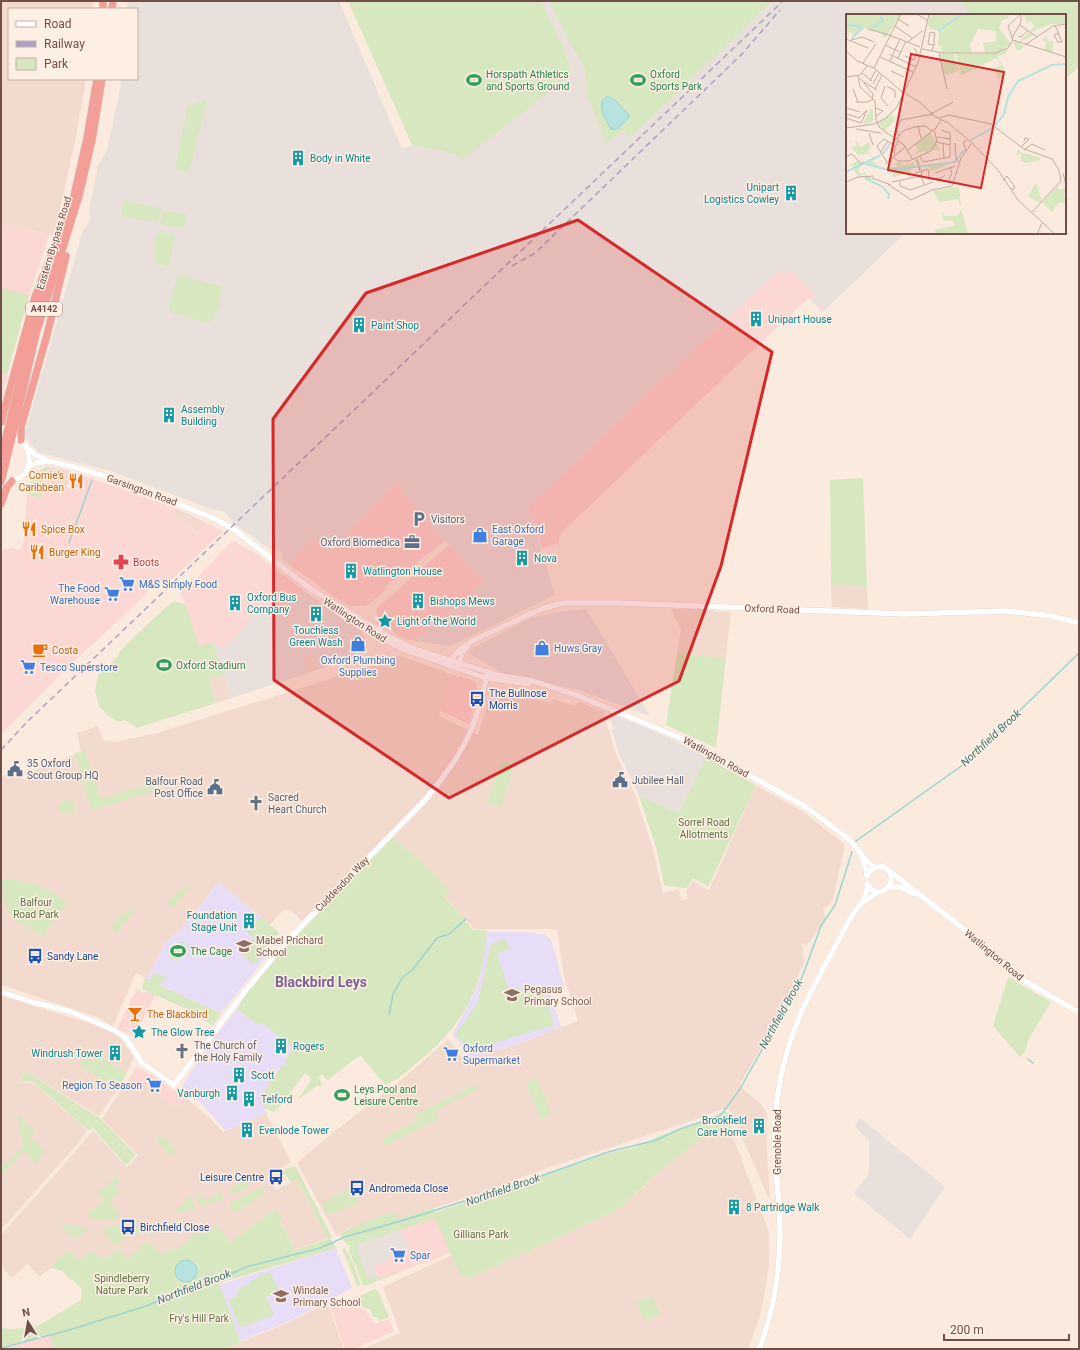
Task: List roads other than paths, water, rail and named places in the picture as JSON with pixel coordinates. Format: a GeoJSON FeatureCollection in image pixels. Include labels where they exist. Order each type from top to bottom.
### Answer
{"type":"FeatureCollection","features":[{"type":"Feature","properties":{"kind":"highway","name":"Eastern By-pass Road"},"geometry":{"type":"LineString","coordinates":[[1,481],[31,332],[74,196],[84,153],[97,80]]}},
{"type":"Feature","properties":{"kind":"highway","name":"Eastern By-pass Road"},"geometry":{"type":"LineString","coordinates":[[1,457],[12,424],[36,334],[80,196],[92,140],[102,80]]}},
{"type":"Feature","properties":{"kind":"highway"},"geometry":{"type":"LineString","coordinates":[[21,440],[21,427],[47,335],[57,288],[73,231],[80,196]]}},
{"type":"Feature","properties":{"kind":"highway"},"geometry":{"type":"LineString","coordinates":[[1,422],[35,297],[48,262],[59,243]]}},
{"type":"Feature","properties":{"kind":"highway"},"geometry":{"type":"LineString","coordinates":[[1,504],[7,487],[12,481]]}},
{"type":"Feature","properties":{"kind":"street"},"geometry":{"type":"LineString","coordinates":[[1,434],[21,440],[27,448],[36,455],[49,461]]}},
{"type":"Feature","properties":{"kind":"street"},"geometry":{"type":"LineString","coordinates":[[1,481],[12,481],[22,476],[29,466],[30,458],[27,448]]}},
{"type":"Feature","properties":{"kind":"street"},"geometry":{"type":"LineString","coordinates":[[29,466],[49,461]]}},
{"type":"Feature","properties":{"kind":"street","name":"Garsington Road"},"geometry":{"type":"LineString","coordinates":[[49,461],[93,472],[194,510],[232,528]]}},
{"type":"Feature","properties":{"kind":"street","name":"Watlington Road"},"geometry":{"type":"LineString","coordinates":[[232,528],[322,599],[371,632],[394,645],[450,663],[457,668],[563,690],[667,732],[709,752],[806,807],[827,821],[850,840],[867,861],[874,867]]}},
{"type":"Feature","properties":{"kind":"street","name":"Oxford Road"},"geometry":{"type":"LineString","coordinates":[[450,663],[464,645],[547,607],[565,603],[581,602],[905,614],[1007,611],[1051,616],[1079,623]]}},
{"type":"Feature","properties":{"kind":"street"},"geometry":{"type":"LineString","coordinates":[[457,668],[462,654],[472,641]]}},
{"type":"Feature","properties":{"kind":"street","name":"Watlington Road"},"geometry":{"type":"LineString","coordinates":[[450,663],[459,662],[487,675]]}},
{"type":"Feature","properties":{"kind":"street","name":"Cuddesdon Way"},"geometry":{"type":"LineString","coordinates":[[1,992],[31,1002],[69,1011],[114,1030],[126,1038],[142,1063],[174,1085],[246,990],[289,939],[426,799],[443,779],[473,727],[487,675]]}},
{"type":"Feature","properties":{"kind":"street","name":"Watlington Road"},"geometry":{"type":"LineString","coordinates":[[857,847],[864,862],[867,876]]}},
{"type":"Feature","properties":{"kind":"street"},"geometry":{"type":"LineString","coordinates":[[874,867],[884,867],[888,871],[892,880],[888,887],[879,892],[874,891],[868,885],[867,876],[874,867]]}},
{"type":"Feature","properties":{"kind":"street","name":"Watlington Road"},"geometry":{"type":"LineString","coordinates":[[888,871],[955,922],[1026,982],[1079,1012]]}},
{"type":"Feature","properties":{"kind":"street","name":"Grenoble Road"},"geometry":{"type":"LineString","coordinates":[[759,1349],[771,1316],[778,1273],[780,1229],[775,1152],[775,1119],[786,1056],[804,1009],[825,965],[849,920],[865,896],[868,885]]}},
{"type":"Feature","properties":{"kind":"street","name":"Watlington Road"},"geometry":{"type":"LineString","coordinates":[[888,887],[900,887],[933,906]]}},
{"type":"Feature","properties":{"kind":"street","name":"Grenoble Road"},"geometry":{"type":"LineString","coordinates":[[861,903],[879,892]]}},
{"type":"Feature","properties":{"kind":"water"},"geometry":{"type":"Polygon","coordinates":[[[608,96],[615,100],[629,115],[623,124],[614,130],[610,128],[601,107],[603,100],[608,96]]]}},
{"type":"Feature","properties":{"kind":"water"},"geometry":{"type":"Polygon","coordinates":[[[186,1260],[194,1263],[197,1271],[194,1279],[186,1282],[178,1279],[175,1271],[178,1263],[186,1260]]]}},
{"type":"Feature","properties":{"kind":"waterway"},"geometry":{"type":"LineString","coordinates":[[69,543],[92,480]]}},
{"type":"Feature","properties":{"kind":"waterway","name":"Northfield Brook"},"geometry":{"type":"LineString","coordinates":[[856,841],[967,762],[1079,653]]}},
{"type":"Feature","properties":{"kind":"waterway","name":"Northfield Brook"},"geometry":{"type":"LineString","coordinates":[[1,1348],[69,1330],[143,1307],[217,1280],[246,1267],[320,1248],[345,1237],[464,1201],[489,1196],[608,1152],[657,1140],[677,1130],[719,1116],[740,1089],[801,980],[821,926],[835,905],[852,852]]}},
{"type":"Feature","properties":{"kind":"waterway"},"geometry":{"type":"LineString","coordinates":[[389,1015],[393,994],[402,978],[413,969],[437,938],[449,934],[466,919]]}},
{"type":"Feature","properties":{"kind":"waterway"},"geometry":{"type":"LineString","coordinates":[[1028,1059],[1033,1063]]}},
{"type":"Feature","properties":{"kind":"railway"},"geometry":{"type":"LineString","coordinates":[[1,750],[27,722],[783,1]]}},
{"type":"Feature","properties":{"kind":"railway"},"geometry":{"type":"LineString","coordinates":[[512,266],[535,253],[742,54],[780,10]]}},
{"type":"Feature","properties":{"kind":"place","name":"Horspath Athletics and Sports Ground"},"geometry":{"type":"Point","coordinates":[474,80]}},
{"type":"Feature","properties":{"kind":"place","name":"Oxford Sports Park"},"geometry":{"type":"Point","coordinates":[638,80]}},
{"type":"Feature","properties":{"kind":"place","name":"Body in White"},"geometry":{"type":"Point","coordinates":[298,158]}},
{"type":"Feature","properties":{"kind":"place","name":"Unipart Logistics Cowley"},"geometry":{"type":"Point","coordinates":[791,193]}},
{"type":"Feature","properties":{"kind":"place","name":"Unipart House"},"geometry":{"type":"Point","coordinates":[756,319]}},
{"type":"Feature","properties":{"kind":"place","name":"Paint Shop"},"geometry":{"type":"Point","coordinates":[359,325]}},
{"type":"Feature","properties":{"kind":"place","name":"Assembly Building"},"geometry":{"type":"Point","coordinates":[169,415]}},
{"type":"Feature","properties":{"kind":"place","name":"Comie's Caribbean"},"geometry":{"type":"Point","coordinates":[76,481]}},
{"type":"Feature","properties":{"kind":"place","name":"Visitors"},"geometry":{"type":"Point","coordinates":[419,519]}},
{"type":"Feature","properties":{"kind":"place","name":"Spice Box"},"geometry":{"type":"Point","coordinates":[29,529]}},
{"type":"Feature","properties":{"kind":"place","name":"East Oxford Garage"},"geometry":{"type":"Point","coordinates":[480,535]}},
{"type":"Feature","properties":{"kind":"place","name":"Oxford Biomedica"},"geometry":{"type":"Point","coordinates":[412,542]}},
{"type":"Feature","properties":{"kind":"place","name":"Burger King"},"geometry":{"type":"Point","coordinates":[37,552]}},
{"type":"Feature","properties":{"kind":"place","name":"Nova"},"geometry":{"type":"Point","coordinates":[522,558]}},
{"type":"Feature","properties":{"kind":"place","name":"Boots"},"geometry":{"type":"Point","coordinates":[121,562]}},
{"type":"Feature","properties":{"kind":"place","name":"Watlington House"},"geometry":{"type":"Point","coordinates":[351,571]}},
{"type":"Feature","properties":{"kind":"place","name":"M&S Simply Food"},"geometry":{"type":"Point","coordinates":[127,584]}},
{"type":"Feature","properties":{"kind":"place","name":"The Food Warehouse"},"geometry":{"type":"Point","coordinates":[112,594]}},
{"type":"Feature","properties":{"kind":"place","name":"Bishops Mews"},"geometry":{"type":"Point","coordinates":[418,601]}},
{"type":"Feature","properties":{"kind":"place","name":"Oxford Bus Company"},"geometry":{"type":"Point","coordinates":[235,603]}},
{"type":"Feature","properties":{"kind":"place","name":"Touchless Green Wash"},"geometry":{"type":"Point","coordinates":[316,614]}},
{"type":"Feature","properties":{"kind":"place","name":"Light of the World"},"geometry":{"type":"Point","coordinates":[385,621]}},
{"type":"Feature","properties":{"kind":"place","name":"Oxford Plumbing Supplies"},"geometry":{"type":"Point","coordinates":[358,644]}},
{"type":"Feature","properties":{"kind":"place","name":"Huws Gray"},"geometry":{"type":"Point","coordinates":[542,648]}},
{"type":"Feature","properties":{"kind":"place","name":"Costa"},"geometry":{"type":"Point","coordinates":[40,650]}},
{"type":"Feature","properties":{"kind":"place","name":"Oxford Stadium"},"geometry":{"type":"Point","coordinates":[164,665]}},
{"type":"Feature","properties":{"kind":"place","name":"Tesco Superstore"},"geometry":{"type":"Point","coordinates":[28,667]}},
{"type":"Feature","properties":{"kind":"place","name":"The Bullnose Morris"},"geometry":{"type":"Point","coordinates":[477,699]}},
{"type":"Feature","properties":{"kind":"place","name":"35 Oxford Scout Group HQ"},"geometry":{"type":"Point","coordinates":[15,769]}},
{"type":"Feature","properties":{"kind":"place","name":"Jubilee Hall"},"geometry":{"type":"Point","coordinates":[620,780]}},
{"type":"Feature","properties":{"kind":"place","name":"Balfour Road Post Office"},"geometry":{"type":"Point","coordinates":[215,787]}},
{"type":"Feature","properties":{"kind":"place","name":"Sacred Heart Church"},"geometry":{"type":"Point","coordinates":[256,803]}},
{"type":"Feature","properties":{"kind":"place","name":"Foundation Stage Unit"},"geometry":{"type":"Point","coordinates":[249,921]}},
{"type":"Feature","properties":{"kind":"place","name":"Mabel Prichard School"},"geometry":{"type":"Point","coordinates":[244,946]}},
{"type":"Feature","properties":{"kind":"place","name":"The Cage"},"geometry":{"type":"Point","coordinates":[178,951]}},
{"type":"Feature","properties":{"kind":"place","name":"Sandy Lane"},"geometry":{"type":"Point","coordinates":[35,956]}},
{"type":"Feature","properties":{"kind":"place","name":"Pegasus Primary School"},"geometry":{"type":"Point","coordinates":[512,995]}},
{"type":"Feature","properties":{"kind":"place","name":"The Blackbird"},"geometry":{"type":"Point","coordinates":[135,1014]}},
{"type":"Feature","properties":{"kind":"place","name":"The Glow Tree"},"geometry":{"type":"Point","coordinates":[139,1032]}},
{"type":"Feature","properties":{"kind":"place","name":"Rogers"},"geometry":{"type":"Point","coordinates":[281,1046]}},
{"type":"Feature","properties":{"kind":"place","name":"The Church of the Holy Family"},"geometry":{"type":"Point","coordinates":[182,1051]}},
{"type":"Feature","properties":{"kind":"place","name":"Windrush Tower"},"geometry":{"type":"Point","coordinates":[115,1053]}},
{"type":"Feature","properties":{"kind":"place","name":"Oxford Supermarket"},"geometry":{"type":"Point","coordinates":[451,1054]}},
{"type":"Feature","properties":{"kind":"place","name":"Scott"},"geometry":{"type":"Point","coordinates":[239,1075]}},
{"type":"Feature","properties":{"kind":"place","name":"Region To Season"},"geometry":{"type":"Point","coordinates":[154,1085]}},
{"type":"Feature","properties":{"kind":"place","name":"Vanburgh"},"geometry":{"type":"Point","coordinates":[232,1093]}},
{"type":"Feature","properties":{"kind":"place","name":"Leys Pool and Leisure Centre"},"geometry":{"type":"Point","coordinates":[342,1095]}},
{"type":"Feature","properties":{"kind":"place","name":"Telford"},"geometry":{"type":"Point","coordinates":[249,1099]}},
{"type":"Feature","properties":{"kind":"place","name":"Brookfield Care Home"},"geometry":{"type":"Point","coordinates":[759,1126]}},
{"type":"Feature","properties":{"kind":"place","name":"Evenlode Tower"},"geometry":{"type":"Point","coordinates":[247,1130]}},
{"type":"Feature","properties":{"kind":"place","name":"Leisure Centre"},"geometry":{"type":"Point","coordinates":[276,1177]}},
{"type":"Feature","properties":{"kind":"place","name":"Andromeda Close"},"geometry":{"type":"Point","coordinates":[357,1188]}},
{"type":"Feature","properties":{"kind":"place","name":"8 Partridge Walk"},"geometry":{"type":"Point","coordinates":[734,1207]}},
{"type":"Feature","properties":{"kind":"place","name":"Birchfield Close"},"geometry":{"type":"Point","coordinates":[128,1227]}},
{"type":"Feature","properties":{"kind":"place","name":"Spar"},"geometry":{"type":"Point","coordinates":[398,1255]}},
{"type":"Feature","properties":{"kind":"place","name":"Windale Primary School"},"geometry":{"type":"Point","coordinates":[281,1296]}},
{"type":"Feature","properties":{"kind":"district","name":"Blackbird Leys"},"geometry":{"type":"Point","coordinates":[321,982]}},
{"type":"Feature","properties":{"kind":"park label","name":"Sorrel Road Allotments"},"geometry":{"type":"Point","coordinates":[704,828]}},
{"type":"Feature","properties":{"kind":"park label","name":"Balfour Road Park"},"geometry":{"type":"Point","coordinates":[36,908]}},
{"type":"Feature","properties":{"kind":"park label","name":"Gillians Park"},"geometry":{"type":"Point","coordinates":[481,1234]}},
{"type":"Feature","properties":{"kind":"park label","name":"Spindleberry Nature Park"},"geometry":{"type":"Point","coordinates":[122,1284]}},
{"type":"Feature","properties":{"kind":"park label","name":"Fry's Hill Park"},"geometry":{"type":"Point","coordinates":[199,1318]}}]}
